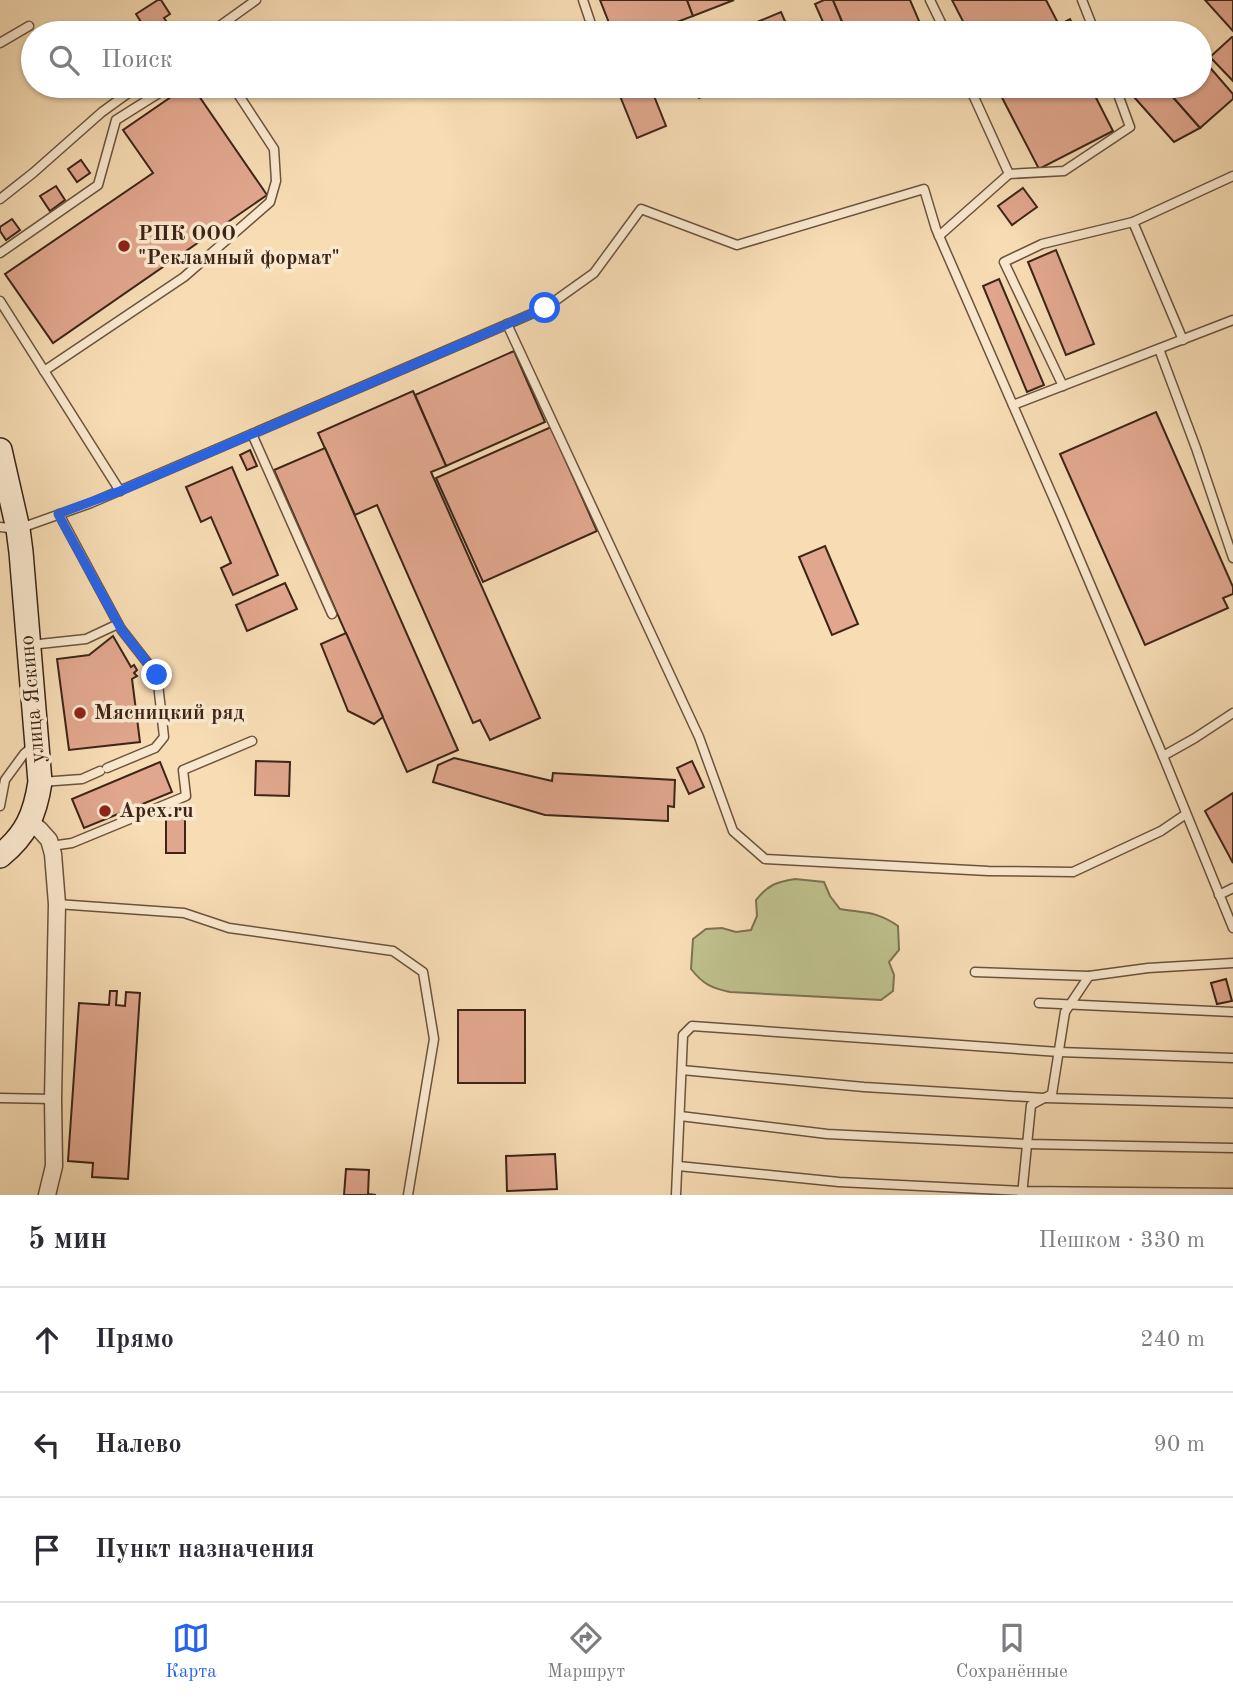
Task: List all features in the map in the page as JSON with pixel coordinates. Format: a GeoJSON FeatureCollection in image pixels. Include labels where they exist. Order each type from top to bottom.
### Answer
{"type":"FeatureCollection","features":[{"type":"Feature","properties":{"kind":"street","name":"улица Яскино"},"geometry":{"type":"LineString","coordinates":[[0,450],[9,528],[29,645],[37,743],[40,782],[30,822]]}},
{"type":"Feature","properties":{"kind":"street"},"geometry":{"type":"LineString","coordinates":[[0,856],[10,848],[30,822],[49,839],[53,854],[57,904],[54,1166],[47,1195]]}},
{"type":"Feature","properties":{"kind":"lane"},"geometry":{"type":"LineString","coordinates":[[227,21],[256,0]]}},
{"type":"Feature","properties":{"kind":"lane"},"geometry":{"type":"LineString","coordinates":[[583,0],[589,21]]}},
{"type":"Feature","properties":{"kind":"lane"},"geometry":{"type":"LineString","coordinates":[[930,0],[940,21]]}},
{"type":"Feature","properties":{"kind":"lane"},"geometry":{"type":"LineString","coordinates":[[1082,0],[1090,21]]}},
{"type":"Feature","properties":{"kind":"lane"},"geometry":{"type":"LineString","coordinates":[[0,43],[21,31]]}},
{"type":"Feature","properties":{"kind":"lane"},"geometry":{"type":"LineString","coordinates":[[0,199],[122,98]]}},
{"type":"Feature","properties":{"kind":"lane"},"geometry":{"type":"LineString","coordinates":[[0,253],[98,186],[116,120],[151,98]]}},
{"type":"Feature","properties":{"kind":"lane"},"geometry":{"type":"LineString","coordinates":[[44,371],[184,276],[270,202],[276,181],[274,149],[241,98]]}},
{"type":"Feature","properties":{"kind":"lane"},"geometry":{"type":"LineString","coordinates":[[974,98],[1009,174]]}},
{"type":"Feature","properties":{"kind":"lane"},"geometry":{"type":"LineString","coordinates":[[940,236],[1009,174],[1064,171],[1130,127],[1119,98]]}},
{"type":"Feature","properties":{"kind":"lane"},"geometry":{"type":"LineString","coordinates":[[1063,386],[1004,262],[1042,244],[1133,222],[1233,176]]}},
{"type":"Feature","properties":{"kind":"lane"},"geometry":{"type":"LineString","coordinates":[[9,528],[58,514],[120,491],[545,308],[594,273],[642,209],[737,245],[924,189],[940,236],[1163,756],[1233,928]]}},
{"type":"Feature","properties":{"kind":"lane"},"geometry":{"type":"LineString","coordinates":[[1133,222],[1183,340]]}},
{"type":"Feature","properties":{"kind":"lane"},"geometry":{"type":"LineString","coordinates":[[0,301],[120,491]]}},
{"type":"Feature","properties":{"kind":"lane"},"geometry":{"type":"LineString","coordinates":[[1013,405],[1233,320]]}},
{"type":"Feature","properties":{"kind":"lane"},"geometry":{"type":"LineString","coordinates":[[507,324],[699,737],[733,831],[765,859],[988,871],[1073,872],[1161,831],[1186,814]]}},
{"type":"Feature","properties":{"kind":"lane"},"geometry":{"type":"LineString","coordinates":[[1159,349],[1233,558]]}},
{"type":"Feature","properties":{"kind":"lane"},"geometry":{"type":"LineString","coordinates":[[251,434],[331,614]]}},
{"type":"Feature","properties":{"kind":"lane"},"geometry":{"type":"LineString","coordinates":[[40,782],[82,779],[155,748],[164,737],[157,675],[118,624],[58,514]]}},
{"type":"Feature","properties":{"kind":"lane"},"geometry":{"type":"LineString","coordinates":[[29,645],[86,639],[118,624]]}},
{"type":"Feature","properties":{"kind":"lane"},"geometry":{"type":"LineString","coordinates":[[1163,756],[1233,713]]}},
{"type":"Feature","properties":{"kind":"lane"},"geometry":{"type":"LineString","coordinates":[[51,846],[72,843],[186,796],[183,770],[252,741]]}},
{"type":"Feature","properties":{"kind":"lane"},"geometry":{"type":"LineString","coordinates":[[0,806],[5,780],[24,754],[37,743]]}},
{"type":"Feature","properties":{"kind":"lane"},"geometry":{"type":"LineString","coordinates":[[1219,895],[1233,888]]}},
{"type":"Feature","properties":{"kind":"lane"},"geometry":{"type":"LineString","coordinates":[[57,904],[184,913],[229,928],[393,951],[423,972],[434,1039],[408,1195]]}},
{"type":"Feature","properties":{"kind":"lane"},"geometry":{"type":"LineString","coordinates":[[975,972],[1088,976],[1148,968],[1233,963]]}},
{"type":"Feature","properties":{"kind":"lane"},"geometry":{"type":"LineString","coordinates":[[1022,1193],[1031,1105],[1052,1094],[1065,1012],[1088,976]]}},
{"type":"Feature","properties":{"kind":"lane"},"geometry":{"type":"LineString","coordinates":[[1039,1003],[1233,1012]]}},
{"type":"Feature","properties":{"kind":"lane"},"geometry":{"type":"LineString","coordinates":[[676,1195],[683,1035],[692,1026],[1059,1052],[1233,1058]]}},
{"type":"Feature","properties":{"kind":"lane"},"geometry":{"type":"LineString","coordinates":[[682,1070],[864,1087],[1044,1098],[1233,1103]]}},
{"type":"Feature","properties":{"kind":"lane"},"geometry":{"type":"LineString","coordinates":[[0,1098],[53,1100]]}},
{"type":"Feature","properties":{"kind":"lane"},"geometry":{"type":"LineString","coordinates":[[680,1116],[827,1134],[1027,1144],[1233,1147]]}},
{"type":"Feature","properties":{"kind":"lane"},"geometry":{"type":"LineString","coordinates":[[678,1166],[839,1182],[1022,1193],[1233,1193]]}},
{"type":"Feature","properties":{"kind":"green space"},"geometry":{"type":"Polygon","coordinates":[[[795,879],[824,882],[840,909],[877,915],[898,926],[899,950],[889,962],[894,975],[893,991],[881,1000],[730,992],[708,985],[695,974],[691,969],[693,939],[706,929],[722,928],[736,932],[751,930],[757,916],[756,900],[760,895],[773,885],[795,879]]]}},
{"type":"Feature","properties":{"kind":"building"},"geometry":{"type":"Polygon","coordinates":[[[161,0],[170,14],[164,18],[166,21],[140,21],[136,14],[161,0]]]}},
{"type":"Feature","properties":{"kind":"building"},"geometry":{"type":"Polygon","coordinates":[[[600,0],[687,0],[693,16],[680,21],[608,21],[600,0]]]}},
{"type":"Feature","properties":{"kind":"building"},"geometry":{"type":"Polygon","coordinates":[[[687,0],[734,0],[693,16],[687,0]]]}},
{"type":"Feature","properties":{"kind":"building"},"geometry":{"type":"Polygon","coordinates":[[[833,0],[842,21],[823,21],[815,4],[833,0]]]}},
{"type":"Feature","properties":{"kind":"building"},"geometry":{"type":"Polygon","coordinates":[[[833,0],[910,0],[919,21],[842,21],[833,0]]]}},
{"type":"Feature","properties":{"kind":"building"},"geometry":{"type":"Polygon","coordinates":[[[952,0],[1046,0],[1057,21],[963,21],[952,0]]]}},
{"type":"Feature","properties":{"kind":"building"},"geometry":{"type":"Polygon","coordinates":[[[1205,0],[1233,0],[1233,31],[1205,0]]]}},
{"type":"Feature","properties":{"kind":"building"},"geometry":{"type":"Polygon","coordinates":[[[781,12],[785,21],[760,21],[781,12]]]}},
{"type":"Feature","properties":{"kind":"building"},"geometry":{"type":"Polygon","coordinates":[[[1233,37],[1233,81],[1212,59],[1212,55],[1233,37]]]}},
{"type":"Feature","properties":{"kind":"building"},"geometry":{"type":"Polygon","coordinates":[[[1212,70],[1233,94],[1233,99],[1200,128],[1174,98],[1212,98],[1212,70]]]}},
{"type":"Feature","properties":{"kind":"building"},"geometry":{"type":"Polygon","coordinates":[[[170,98],[200,98],[267,195],[53,343],[5,274],[153,173],[123,130],[170,98]]]}},
{"type":"Feature","properties":{"kind":"building"},"geometry":{"type":"Polygon","coordinates":[[[621,98],[655,98],[666,126],[637,138],[621,98]]]}},
{"type":"Feature","properties":{"kind":"building"},"geometry":{"type":"Polygon","coordinates":[[[1002,98],[1096,98],[1113,131],[1039,169],[1002,98]]]}},
{"type":"Feature","properties":{"kind":"building"},"geometry":{"type":"Polygon","coordinates":[[[1135,98],[1174,98],[1200,128],[1174,142],[1135,98]]]}},
{"type":"Feature","properties":{"kind":"building"},"geometry":{"type":"Polygon","coordinates":[[[81,160],[90,173],[77,182],[68,169],[81,160]]]}},
{"type":"Feature","properties":{"kind":"building"},"geometry":{"type":"Polygon","coordinates":[[[56,186],[65,200],[50,211],[40,196],[56,186]]]}},
{"type":"Feature","properties":{"kind":"building"},"geometry":{"type":"Polygon","coordinates":[[[1023,188],[1037,207],[1012,225],[998,206],[1023,188]]]}},
{"type":"Feature","properties":{"kind":"building"},"geometry":{"type":"Polygon","coordinates":[[[12,219],[20,230],[6,240],[0,227],[12,219]]]}},
{"type":"Feature","properties":{"kind":"building"},"geometry":{"type":"Polygon","coordinates":[[[1056,250],[1094,344],[1066,355],[1028,262],[1056,250]]]}},
{"type":"Feature","properties":{"kind":"building"},"geometry":{"type":"Polygon","coordinates":[[[999,279],[1044,385],[1027,392],[983,286],[999,279]]]}},
{"type":"Feature","properties":{"kind":"building"},"geometry":{"type":"Polygon","coordinates":[[[514,351],[545,422],[446,466],[415,395],[514,351]]]}},
{"type":"Feature","properties":{"kind":"building"},"geometry":{"type":"Polygon","coordinates":[[[413,391],[446,466],[431,472],[540,718],[490,740],[480,720],[473,723],[377,505],[355,515],[318,433],[413,391]]]}},
{"type":"Feature","properties":{"kind":"building"},"geometry":{"type":"Polygon","coordinates":[[[1156,412],[1233,587],[1233,594],[1223,598],[1228,608],[1145,645],[1060,454],[1156,412]]]}},
{"type":"Feature","properties":{"kind":"building"},"geometry":{"type":"Polygon","coordinates":[[[551,427],[597,531],[483,582],[436,478],[551,427]]]}},
{"type":"Feature","properties":{"kind":"building"},"geometry":{"type":"Polygon","coordinates":[[[325,448],[458,750],[407,772],[274,470],[325,448]]]}},
{"type":"Feature","properties":{"kind":"building"},"geometry":{"type":"Polygon","coordinates":[[[250,450],[257,466],[247,470],[240,455],[250,450]]]}},
{"type":"Feature","properties":{"kind":"building"},"geometry":{"type":"Polygon","coordinates":[[[232,467],[278,575],[233,595],[221,568],[231,563],[211,517],[201,522],[186,487],[232,467]]]}},
{"type":"Feature","properties":{"kind":"building"},"geometry":{"type":"Polygon","coordinates":[[[825,546],[858,624],[832,635],[799,557],[825,546]]]}},
{"type":"Feature","properties":{"kind":"building"},"geometry":{"type":"Polygon","coordinates":[[[285,583],[297,609],[247,631],[236,605],[285,583]]]}},
{"type":"Feature","properties":{"kind":"building"},"geometry":{"type":"Polygon","coordinates":[[[346,633],[383,717],[374,724],[348,711],[321,644],[346,633]]]}},
{"type":"Feature","properties":{"kind":"building"},"geometry":{"type":"Polygon","coordinates":[[[113,636],[131,667],[134,665],[137,670],[134,673],[137,676],[132,679],[140,742],[69,750],[57,659],[89,655],[113,636]]]}},
{"type":"Feature","properties":{"kind":"building"},"geometry":{"type":"Polygon","coordinates":[[[454,758],[552,781],[553,773],[675,780],[674,807],[668,806],[668,821],[545,815],[433,782],[438,765],[454,758]]]}},
{"type":"Feature","properties":{"kind":"building"},"geometry":{"type":"Polygon","coordinates":[[[256,761],[290,762],[289,796],[255,795],[256,761]]]}},
{"type":"Feature","properties":{"kind":"building"},"geometry":{"type":"Polygon","coordinates":[[[692,761],[704,787],[689,794],[677,768],[692,761]]]}},
{"type":"Feature","properties":{"kind":"building"},"geometry":{"type":"Polygon","coordinates":[[[160,762],[172,792],[84,828],[72,799],[160,762]]]}},
{"type":"Feature","properties":{"kind":"building"},"geometry":{"type":"Polygon","coordinates":[[[1233,793],[1233,863],[1205,811],[1233,793]]]}},
{"type":"Feature","properties":{"kind":"building"},"geometry":{"type":"Polygon","coordinates":[[[166,816],[185,816],[185,853],[166,853],[166,816]]]}},
{"type":"Feature","properties":{"kind":"building"},"geometry":{"type":"Polygon","coordinates":[[[1226,979],[1232,1001],[1217,1004],[1211,983],[1226,979]]]}},
{"type":"Feature","properties":{"kind":"building"},"geometry":{"type":"Polygon","coordinates":[[[110,991],[117,991],[116,1005],[125,1006],[126,992],[140,993],[128,1179],[92,1177],[93,1163],[68,1161],[79,1003],[109,1005],[110,991]]]}},
{"type":"Feature","properties":{"kind":"building"},"geometry":{"type":"Polygon","coordinates":[[[458,1010],[525,1010],[525,1083],[458,1083],[458,1010]]]}},
{"type":"Feature","properties":{"kind":"building"},"geometry":{"type":"Polygon","coordinates":[[[555,1154],[557,1189],[507,1191],[506,1156],[555,1154]]]}},
{"type":"Feature","properties":{"kind":"building"},"geometry":{"type":"Polygon","coordinates":[[[346,1169],[369,1170],[368,1194],[376,1195],[344,1195],[346,1169]]]}},
{"type":"Feature","properties":{"kind":"place","name":"РПК ООО \"Рекламный формат\""},"geometry":{"type":"Point","coordinates":[124,246]}},
{"type":"Feature","properties":{"kind":"place","name":"Мясницкий ряд"},"geometry":{"type":"Point","coordinates":[80,713]}},
{"type":"Feature","properties":{"kind":"place","name":"Apex.ru"},"geometry":{"type":"Point","coordinates":[105,811]}},
{"type":"Feature","properties":{"kind":"route"},"geometry":{"type":"LineString","coordinates":[[157,675],[121,629],[58,514],[120,491],[545,308]]}}]}
